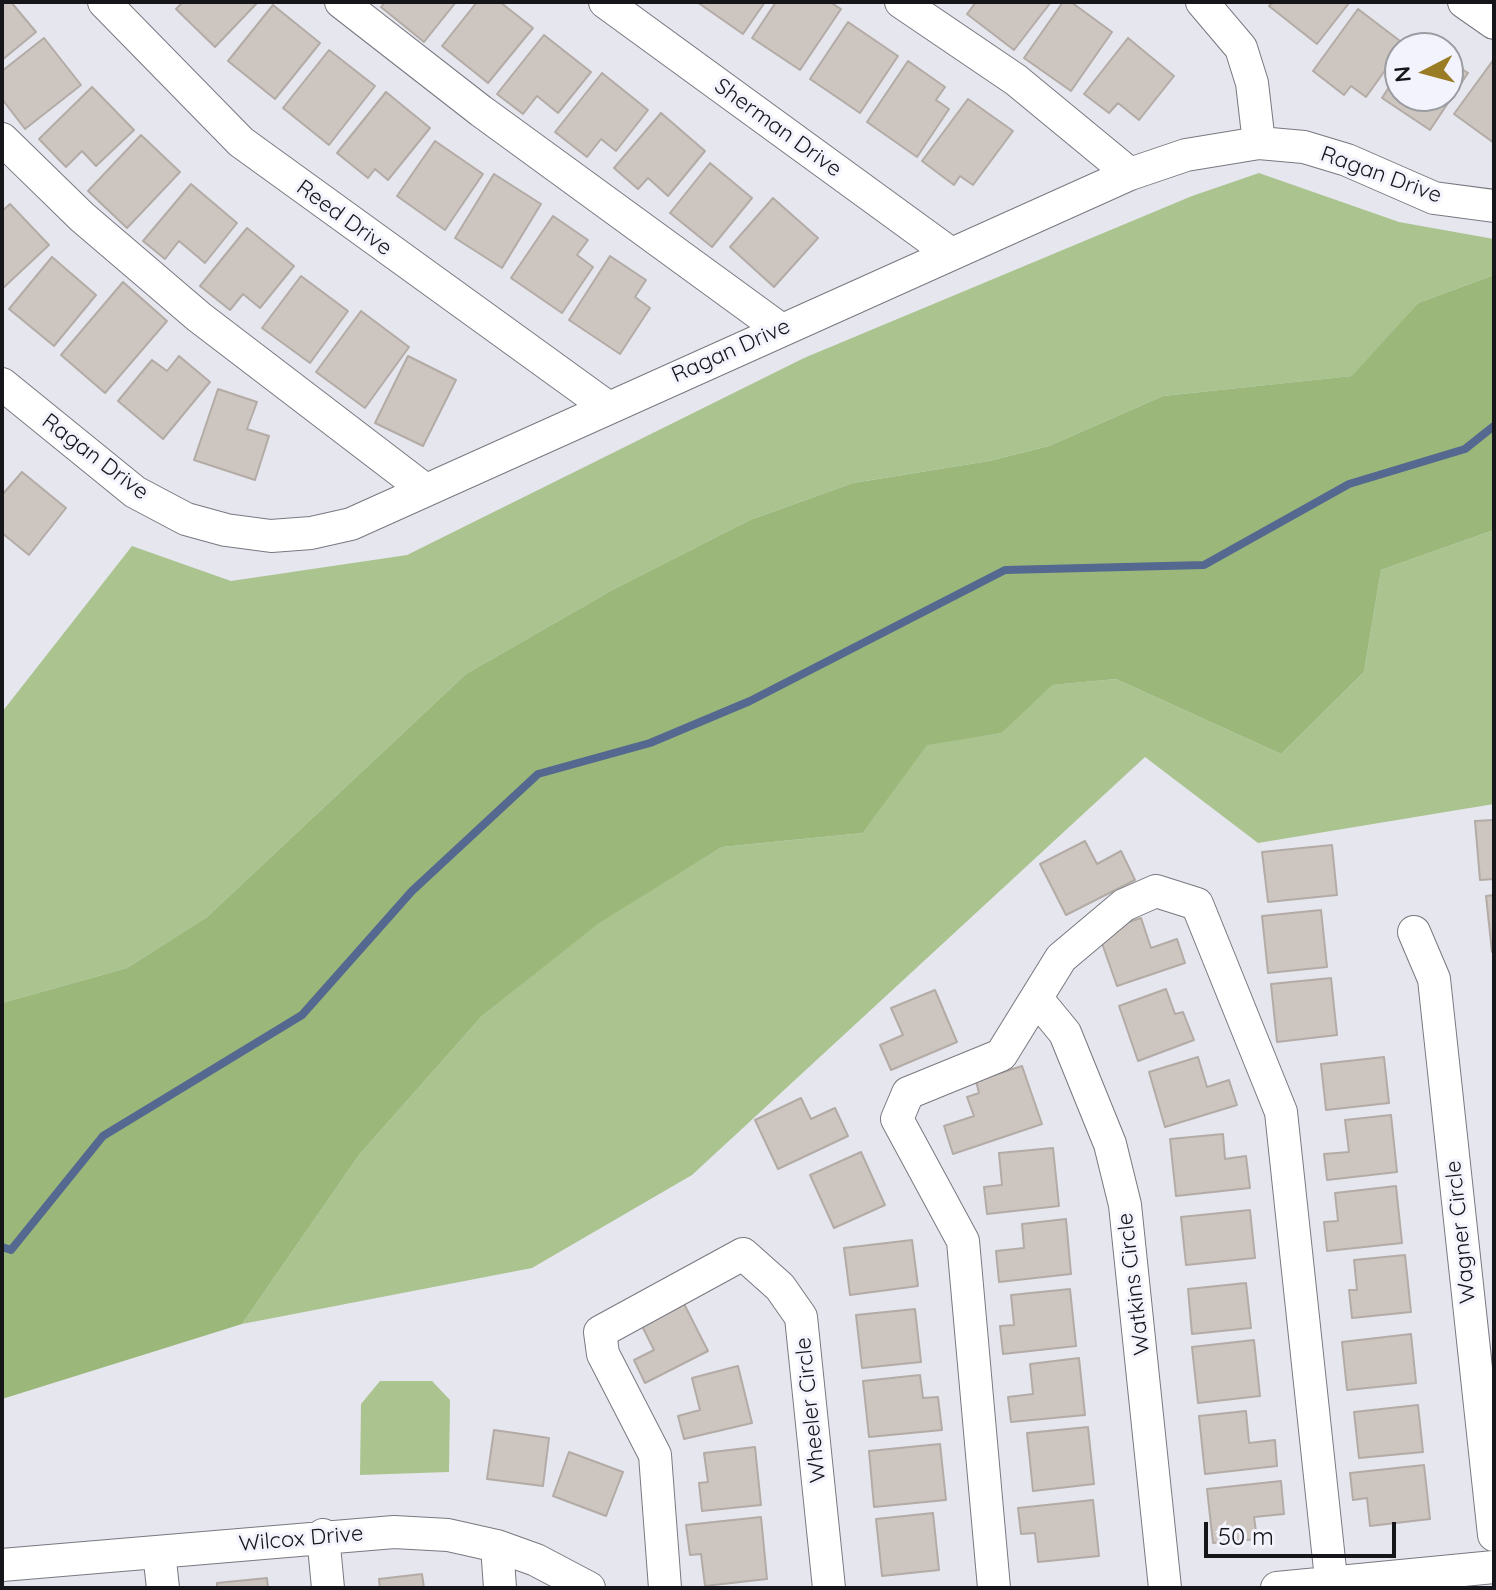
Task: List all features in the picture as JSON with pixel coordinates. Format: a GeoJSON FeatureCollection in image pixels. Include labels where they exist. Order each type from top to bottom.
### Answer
{"type":"FeatureCollection","features":[{"type":"Feature","properties":{"kind":"street","name":"Reed Drive"},"geometry":{"type":"LineString","coordinates":[[104,2],[241,142],[606,406]]}},
{"type":"Feature","properties":{"kind":"street"},"geometry":{"type":"LineString","coordinates":[[341,2],[481,111],[780,329]]}},
{"type":"Feature","properties":{"kind":"street","name":"Sherman Drive"},"geometry":{"type":"LineString","coordinates":[[605,2],[951,254]]}},
{"type":"Feature","properties":{"kind":"street"},"geometry":{"type":"LineString","coordinates":[[901,2],[1016,80],[1130,174]]}},
{"type":"Feature","properties":{"kind":"street"},"geometry":{"type":"LineString","coordinates":[[1202,2],[1241,48],[1252,83],[1259,143]]}},
{"type":"Feature","properties":{"kind":"street"},"geometry":{"type":"LineString","coordinates":[[1464,2],[1494,23]]}},
{"type":"Feature","properties":{"kind":"street"},"geometry":{"type":"LineString","coordinates":[[2,139],[82,217],[199,317],[424,489]]}},
{"type":"Feature","properties":{"kind":"street","name":"Ragan Drive"},"geometry":{"type":"LineString","coordinates":[[2,384],[135,492],[186,519],[226,530],[271,536],[311,533],[351,524],[606,406],[1130,174],[1186,155],[1259,143],[1304,147],[1347,160],[1434,198],[1494,206]]}},
{"type":"Feature","properties":{"kind":"street"},"geometry":{"type":"LineString","coordinates":[[994,1588],[963,1241],[897,1119],[908,1093],[1001,1055],[1061,958],[1124,905],[1156,891],[1197,904],[1281,1112],[1332,1586]]}},
{"type":"Feature","properties":{"kind":"street","name":"Wagner Circle"},"geometry":{"type":"LineString","coordinates":[[1414,932],[1434,979],[1494,1535]]}},
{"type":"Feature","properties":{"kind":"street","name":"Watkins Circle"},"geometry":{"type":"LineString","coordinates":[[1037,999],[1065,1033],[1110,1144],[1125,1205],[1165,1588]]}},
{"type":"Feature","properties":{"kind":"street","name":"Wheeler Circle"},"geometry":{"type":"LineString","coordinates":[[665,1588],[655,1455],[603,1354],[600,1332],[743,1254],[780,1287],[801,1317],[829,1588]]}},
{"type":"Feature","properties":{"kind":"street","name":"Wilcox Drive"},"geometry":{"type":"LineString","coordinates":[[2,1565],[323,1535],[394,1532],[448,1535],[497,1546],[536,1560],[589,1588]]}},
{"type":"Feature","properties":{"kind":"street"},"geometry":{"type":"LineString","coordinates":[[323,1535],[328,1588]]}},
{"type":"Feature","properties":{"kind":"street"},"geometry":{"type":"LineString","coordinates":[[497,1546],[500,1588]]}},
{"type":"Feature","properties":{"kind":"street"},"geometry":{"type":"LineString","coordinates":[[159,1552],[163,1588]]}},
{"type":"Feature","properties":{"kind":"street"},"geometry":{"type":"LineString","coordinates":[[1277,1588],[1332,1586],[1494,1567]]}},
{"type":"Feature","properties":{"kind":"green space"},"geometry":{"type":"Polygon","coordinates":[[[1259,173],[1399,222],[1494,239],[1494,275],[1418,303],[1353,376],[1163,396],[1049,446],[989,461],[853,483],[750,520],[614,589],[466,674],[207,917],[127,968],[2,1003],[2,712],[132,546],[231,581],[407,555],[804,358],[1192,196],[1259,173]]]}},
{"type":"Feature","properties":{"kind":"green space"},"geometry":{"type":"Polygon","coordinates":[[[1494,275],[1494,530],[1381,570],[1364,672],[1281,754],[1116,679],[1052,685],[1002,733],[927,745],[863,833],[722,847],[599,923],[482,1016],[359,1155],[242,1324],[2,1399],[2,1003],[127,968],[207,917],[466,674],[614,589],[750,520],[853,483],[989,461],[1049,446],[1163,396],[1352,376],[1418,303],[1494,275]]]}},
{"type":"Feature","properties":{"kind":"green space"},"geometry":{"type":"Polygon","coordinates":[[[1494,530],[1494,804],[1258,843],[1145,757],[692,1175],[532,1268],[242,1324],[359,1155],[482,1016],[599,922],[722,847],[863,833],[927,744],[1002,733],[1051,685],[1116,679],[1281,754],[1364,672],[1381,570],[1494,530]]]}},
{"type":"Feature","properties":{"kind":"green space"},"geometry":{"type":"Polygon","coordinates":[[[380,1381],[432,1381],[450,1400],[449,1472],[360,1475],[361,1404],[380,1381]]]}},
{"type":"Feature","properties":{"kind":"building"},"geometry":{"type":"Polygon","coordinates":[[[2,2],[11,2],[36,32],[2,60],[2,2]]]}},
{"type":"Feature","properties":{"kind":"building"},"geometry":{"type":"Polygon","coordinates":[[[183,2],[258,2],[215,47],[176,9],[183,2]]]}},
{"type":"Feature","properties":{"kind":"building"},"geometry":{"type":"Polygon","coordinates":[[[385,2],[456,2],[424,42],[381,7],[385,2]]]}},
{"type":"Feature","properties":{"kind":"building"},"geometry":{"type":"Polygon","coordinates":[[[477,2],[500,2],[533,28],[488,83],[442,46],[477,2]]]}},
{"type":"Feature","properties":{"kind":"building"},"geometry":{"type":"Polygon","coordinates":[[[697,2],[765,2],[743,34],[697,2]]]}},
{"type":"Feature","properties":{"kind":"building"},"geometry":{"type":"Polygon","coordinates":[[[776,2],[830,2],[841,9],[800,70],[752,38],[776,2]]]}},
{"type":"Feature","properties":{"kind":"building"},"geometry":{"type":"Polygon","coordinates":[[[976,2],[1051,2],[1014,50],[967,14],[976,2]]]}},
{"type":"Feature","properties":{"kind":"building"},"geometry":{"type":"Polygon","coordinates":[[[1063,2],[1071,2],[1112,32],[1071,91],[1024,58],[1063,2]]]}},
{"type":"Feature","properties":{"kind":"building"},"geometry":{"type":"Polygon","coordinates":[[[1273,2],[1349,3],[1317,44],[1269,6],[1273,2]]]}},
{"type":"Feature","properties":{"kind":"building"},"geometry":{"type":"Polygon","coordinates":[[[273,5],[320,43],[275,99],[228,61],[273,5]]]}},
{"type":"Feature","properties":{"kind":"building"},"geometry":{"type":"Polygon","coordinates":[[[1358,9],[1388,32],[1384,32],[1384,72],[1366,97],[1351,86],[1344,95],[1313,71],[1358,9]]]}},
{"type":"Feature","properties":{"kind":"building"},"geometry":{"type":"Polygon","coordinates":[[[848,22],[898,56],[860,113],[810,79],[848,22]]]}},
{"type":"Feature","properties":{"kind":"building"},"geometry":{"type":"Polygon","coordinates":[[[544,35],[591,72],[558,113],[537,96],[523,114],[497,94],[544,35]]]}},
{"type":"Feature","properties":{"kind":"building"},"geometry":{"type":"Polygon","coordinates":[[[44,38],[81,85],[25,129],[2,99],[2,71],[44,38]]]}},
{"type":"Feature","properties":{"kind":"building"},"geometry":{"type":"Polygon","coordinates":[[[1128,38],[1174,76],[1139,120],[1118,103],[1109,113],[1084,94],[1128,38]]]}},
{"type":"Feature","properties":{"kind":"building"},"geometry":{"type":"Polygon","coordinates":[[[329,50],[375,86],[329,145],[283,108],[329,50]]]}},
{"type":"Feature","properties":{"kind":"building"},"geometry":{"type":"Polygon","coordinates":[[[1494,59],[1494,143],[1454,114],[1464,112],[1464,100],[1494,59]]]}},
{"type":"Feature","properties":{"kind":"building"},"geometry":{"type":"Polygon","coordinates":[[[908,61],[945,87],[936,100],[949,109],[917,157],[867,122],[908,61]]]}},
{"type":"Feature","properties":{"kind":"building"},"geometry":{"type":"Polygon","coordinates":[[[602,73],[648,110],[616,151],[601,139],[587,157],[555,132],[602,73]]]}},
{"type":"Feature","properties":{"kind":"building"},"geometry":{"type":"Polygon","coordinates":[[[92,87],[134,130],[96,166],[82,151],[66,167],[39,139],[92,87]]]}},
{"type":"Feature","properties":{"kind":"building"},"geometry":{"type":"Polygon","coordinates":[[[386,92],[430,128],[388,180],[375,169],[368,178],[337,153],[386,92]]]}},
{"type":"Feature","properties":{"kind":"building"},"geometry":{"type":"Polygon","coordinates":[[[968,99],[1013,131],[973,185],[960,176],[954,185],[922,161],[968,99]]]}},
{"type":"Feature","properties":{"kind":"building"},"geometry":{"type":"Polygon","coordinates":[[[1403,112],[1442,112],[1430,130],[1403,112]]]}},
{"type":"Feature","properties":{"kind":"building"},"geometry":{"type":"Polygon","coordinates":[[[661,113],[705,151],[668,196],[648,178],[638,189],[614,168],[661,113]]]}},
{"type":"Feature","properties":{"kind":"building"},"geometry":{"type":"Polygon","coordinates":[[[141,135],[180,172],[127,228],[88,191],[141,135]]]}},
{"type":"Feature","properties":{"kind":"building"},"geometry":{"type":"Polygon","coordinates":[[[435,141],[483,174],[445,230],[397,196],[435,141]]]}},
{"type":"Feature","properties":{"kind":"building"},"geometry":{"type":"Polygon","coordinates":[[[710,163],[752,198],[712,247],[670,213],[710,163]]]}},
{"type":"Feature","properties":{"kind":"building"},"geometry":{"type":"Polygon","coordinates":[[[494,174],[541,204],[502,268],[455,238],[494,174]]]}},
{"type":"Feature","properties":{"kind":"building"},"geometry":{"type":"Polygon","coordinates":[[[191,184],[237,223],[205,263],[179,241],[165,259],[143,241],[191,184]]]}},
{"type":"Feature","properties":{"kind":"building"},"geometry":{"type":"Polygon","coordinates":[[[773,198],[818,238],[774,287],[730,247],[773,198]]]}},
{"type":"Feature","properties":{"kind":"building"},"geometry":{"type":"Polygon","coordinates":[[[10,204],[49,245],[2,289],[2,211],[10,204]]]}},
{"type":"Feature","properties":{"kind":"building"},"geometry":{"type":"Polygon","coordinates":[[[553,216],[588,240],[577,255],[593,267],[562,313],[511,278],[553,216]]]}},
{"type":"Feature","properties":{"kind":"building"},"geometry":{"type":"Polygon","coordinates":[[[247,228],[294,266],[260,308],[243,294],[230,310],[200,286],[247,228]]]}},
{"type":"Feature","properties":{"kind":"building"},"geometry":{"type":"Polygon","coordinates":[[[610,256],[646,280],[635,297],[650,308],[620,354],[569,320],[610,256]]]}},
{"type":"Feature","properties":{"kind":"building"},"geometry":{"type":"Polygon","coordinates":[[[52,257],[96,295],[54,346],[9,309],[52,257]]]}},
{"type":"Feature","properties":{"kind":"building"},"geometry":{"type":"Polygon","coordinates":[[[301,276],[348,311],[310,363],[262,328],[301,276]]]}},
{"type":"Feature","properties":{"kind":"building"},"geometry":{"type":"Polygon","coordinates":[[[123,282],[167,321],[105,393],[61,355],[123,282]]]}},
{"type":"Feature","properties":{"kind":"building"},"geometry":{"type":"Polygon","coordinates":[[[361,311],[409,347],[365,408],[316,372],[361,311]]]}},
{"type":"Feature","properties":{"kind":"building"},"geometry":{"type":"Polygon","coordinates":[[[179,356],[210,382],[163,439],[118,401],[152,360],[167,371],[179,356]]]}},
{"type":"Feature","properties":{"kind":"building"},"geometry":{"type":"Polygon","coordinates":[[[408,356],[456,380],[423,446],[375,423],[408,356]]]}},
{"type":"Feature","properties":{"kind":"building"},"geometry":{"type":"Polygon","coordinates":[[[218,389],[257,402],[247,429],[269,436],[255,480],[194,460],[218,389]]]}},
{"type":"Feature","properties":{"kind":"building"},"geometry":{"type":"Polygon","coordinates":[[[22,472],[66,508],[29,555],[2,533],[2,495],[22,472]]]}},
{"type":"Feature","properties":{"kind":"building"},"geometry":{"type":"Polygon","coordinates":[[[1494,820],[1494,879],[1480,880],[1475,821],[1494,820]]]}},
{"type":"Feature","properties":{"kind":"building"},"geometry":{"type":"Polygon","coordinates":[[[1085,841],[1097,864],[1121,851],[1135,880],[1066,915],[1040,864],[1085,841]]]}},
{"type":"Feature","properties":{"kind":"building"},"geometry":{"type":"Polygon","coordinates":[[[1332,845],[1337,895],[1268,902],[1262,852],[1332,845]]]}},
{"type":"Feature","properties":{"kind":"building"},"geometry":{"type":"Polygon","coordinates":[[[1494,895],[1494,952],[1492,952],[1486,896],[1494,895]]]}},
{"type":"Feature","properties":{"kind":"building"},"geometry":{"type":"Polygon","coordinates":[[[1321,910],[1327,967],[1268,973],[1262,916],[1321,910]]]}},
{"type":"Feature","properties":{"kind":"building"},"geometry":{"type":"Polygon","coordinates":[[[1141,918],[1151,948],[1177,939],[1185,963],[1117,986],[1098,932],[1141,918]]]}},
{"type":"Feature","properties":{"kind":"building"},"geometry":{"type":"Polygon","coordinates":[[[1331,978],[1337,1035],[1277,1042],[1271,984],[1331,978]]]}},
{"type":"Feature","properties":{"kind":"building"},"geometry":{"type":"Polygon","coordinates":[[[1166,989],[1175,1014],[1183,1012],[1194,1040],[1138,1061],[1119,1006],[1166,989]]]}},
{"type":"Feature","properties":{"kind":"building"},"geometry":{"type":"Polygon","coordinates":[[[935,990],[957,1042],[891,1070],[880,1045],[903,1035],[891,1008],[935,990]]]}},
{"type":"Feature","properties":{"kind":"building"},"geometry":{"type":"Polygon","coordinates":[[[1198,1057],[1207,1087],[1229,1080],[1237,1105],[1165,1127],[1149,1072],[1198,1057]]]}},
{"type":"Feature","properties":{"kind":"building"},"geometry":{"type":"Polygon","coordinates":[[[1384,1057],[1389,1103],[1326,1110],[1321,1064],[1384,1057]]]}},
{"type":"Feature","properties":{"kind":"building"},"geometry":{"type":"Polygon","coordinates":[[[1022,1066],[1042,1124],[953,1154],[944,1126],[974,1116],[967,1097],[979,1093],[976,1081],[1022,1066]]]}},
{"type":"Feature","properties":{"kind":"building"},"geometry":{"type":"Polygon","coordinates":[[[801,1098],[811,1119],[835,1108],[848,1136],[778,1169],[755,1120],[801,1098]]]}},
{"type":"Feature","properties":{"kind":"building"},"geometry":{"type":"Polygon","coordinates":[[[1391,1115],[1397,1172],[1327,1180],[1324,1154],[1349,1152],[1345,1120],[1391,1115]]]}},
{"type":"Feature","properties":{"kind":"building"},"geometry":{"type":"Polygon","coordinates":[[[1223,1134],[1225,1159],[1246,1156],[1250,1188],[1176,1196],[1170,1139],[1223,1134]]]}},
{"type":"Feature","properties":{"kind":"building"},"geometry":{"type":"Polygon","coordinates":[[[1053,1148],[1059,1206],[987,1214],[984,1187],[1002,1185],[999,1153],[1053,1148]]]}},
{"type":"Feature","properties":{"kind":"building"},"geometry":{"type":"Polygon","coordinates":[[[861,1152],[885,1205],[834,1228],[810,1175],[861,1152]]]}},
{"type":"Feature","properties":{"kind":"building"},"geometry":{"type":"Polygon","coordinates":[[[1396,1186],[1402,1243],[1327,1251],[1324,1222],[1338,1221],[1335,1193],[1396,1186]]]}},
{"type":"Feature","properties":{"kind":"building"},"geometry":{"type":"Polygon","coordinates":[[[1250,1210],[1255,1258],[1186,1265],[1181,1217],[1250,1210]]]}},
{"type":"Feature","properties":{"kind":"building"},"geometry":{"type":"Polygon","coordinates":[[[1066,1219],[1071,1274],[999,1282],[996,1251],[1024,1248],[1022,1224],[1066,1219]]]}},
{"type":"Feature","properties":{"kind":"building"},"geometry":{"type":"Polygon","coordinates":[[[912,1240],[918,1286],[850,1295],[844,1248],[912,1240]]]}},
{"type":"Feature","properties":{"kind":"building"},"geometry":{"type":"Polygon","coordinates":[[[1405,1255],[1411,1312],[1352,1318],[1349,1290],[1357,1290],[1354,1260],[1405,1255]]]}},
{"type":"Feature","properties":{"kind":"building"},"geometry":{"type":"Polygon","coordinates":[[[1246,1283],[1251,1328],[1192,1334],[1188,1289],[1246,1283]]]}},
{"type":"Feature","properties":{"kind":"building"},"geometry":{"type":"Polygon","coordinates":[[[1070,1289],[1076,1346],[1003,1354],[1000,1326],[1014,1325],[1011,1295],[1070,1289]]]}},
{"type":"Feature","properties":{"kind":"building"},"geometry":{"type":"Polygon","coordinates":[[[681,1298],[708,1351],[645,1383],[634,1360],[654,1350],[639,1320],[681,1298]]]}},
{"type":"Feature","properties":{"kind":"building"},"geometry":{"type":"Polygon","coordinates":[[[915,1309],[921,1362],[862,1368],[856,1315],[915,1309]]]}},
{"type":"Feature","properties":{"kind":"building"},"geometry":{"type":"Polygon","coordinates":[[[1411,1334],[1416,1383],[1347,1390],[1342,1342],[1411,1334]]]}},
{"type":"Feature","properties":{"kind":"building"},"geometry":{"type":"Polygon","coordinates":[[[1254,1340],[1260,1396],[1198,1403],[1192,1347],[1254,1340]]]}},
{"type":"Feature","properties":{"kind":"building"},"geometry":{"type":"Polygon","coordinates":[[[1079,1358],[1085,1415],[1011,1422],[1008,1397],[1033,1394],[1030,1364],[1079,1358]]]}},
{"type":"Feature","properties":{"kind":"building"},"geometry":{"type":"Polygon","coordinates":[[[738,1366],[752,1423],[684,1439],[678,1416],[700,1410],[692,1378],[738,1366]]]}},
{"type":"Feature","properties":{"kind":"building"},"geometry":{"type":"Polygon","coordinates":[[[920,1375],[923,1398],[938,1397],[942,1430],[869,1437],[863,1381],[920,1375]]]}},
{"type":"Feature","properties":{"kind":"building"},"geometry":{"type":"Polygon","coordinates":[[[1418,1405],[1423,1452],[1359,1458],[1354,1412],[1418,1405]]]}},
{"type":"Feature","properties":{"kind":"building"},"geometry":{"type":"Polygon","coordinates":[[[1246,1411],[1249,1443],[1275,1440],[1277,1466],[1205,1474],[1199,1416],[1246,1411]]]}},
{"type":"Feature","properties":{"kind":"building"},"geometry":{"type":"Polygon","coordinates":[[[1088,1427],[1094,1484],[1033,1491],[1027,1433],[1088,1427]]]}},
{"type":"Feature","properties":{"kind":"building"},"geometry":{"type":"Polygon","coordinates":[[[494,1430],[549,1438],[543,1486],[487,1479],[494,1430]]]}},
{"type":"Feature","properties":{"kind":"building"},"geometry":{"type":"Polygon","coordinates":[[[940,1444],[946,1500],[874,1507],[869,1451],[940,1444]]]}},
{"type":"Feature","properties":{"kind":"building"},"geometry":{"type":"Polygon","coordinates":[[[755,1447],[761,1505],[702,1511],[699,1483],[708,1482],[704,1453],[755,1447]]]}},
{"type":"Feature","properties":{"kind":"building"},"geometry":{"type":"Polygon","coordinates":[[[569,1452],[623,1472],[606,1516],[553,1496],[569,1452]]]}},
{"type":"Feature","properties":{"kind":"building"},"geometry":{"type":"Polygon","coordinates":[[[1424,1465],[1430,1519],[1370,1526],[1367,1498],[1353,1500],[1350,1473],[1424,1465]]]}},
{"type":"Feature","properties":{"kind":"building"},"geometry":{"type":"Polygon","coordinates":[[[1281,1481],[1284,1514],[1254,1517],[1257,1539],[1213,1543],[1207,1489],[1281,1481]]]}},
{"type":"Feature","properties":{"kind":"building"},"geometry":{"type":"Polygon","coordinates":[[[1093,1500],[1099,1556],[1038,1562],[1035,1533],[1021,1534],[1018,1508],[1093,1500]]]}},
{"type":"Feature","properties":{"kind":"building"},"geometry":{"type":"Polygon","coordinates":[[[933,1513],[939,1570],[882,1576],[876,1519],[933,1513]]]}},
{"type":"Feature","properties":{"kind":"building"},"geometry":{"type":"Polygon","coordinates":[[[761,1517],[767,1579],[705,1586],[701,1554],[690,1555],[686,1525],[761,1517]]]}},
{"type":"Feature","properties":{"kind":"building"},"geometry":{"type":"Polygon","coordinates":[[[422,1574],[424,1588],[380,1588],[379,1579],[422,1574]]]}},
{"type":"Feature","properties":{"kind":"building"},"geometry":{"type":"Polygon","coordinates":[[[267,1578],[268,1588],[217,1588],[217,1583],[267,1578]]]}},
{"type":"Feature","properties":{"kind":"waterway"},"geometry":{"type":"LineString","coordinates":[[2,1247],[11,1250],[103,1136],[302,1015],[412,891],[538,774],[650,743],[750,701],[1005,570],[1204,565],[1349,484],[1465,449],[1494,426]]}}]}
